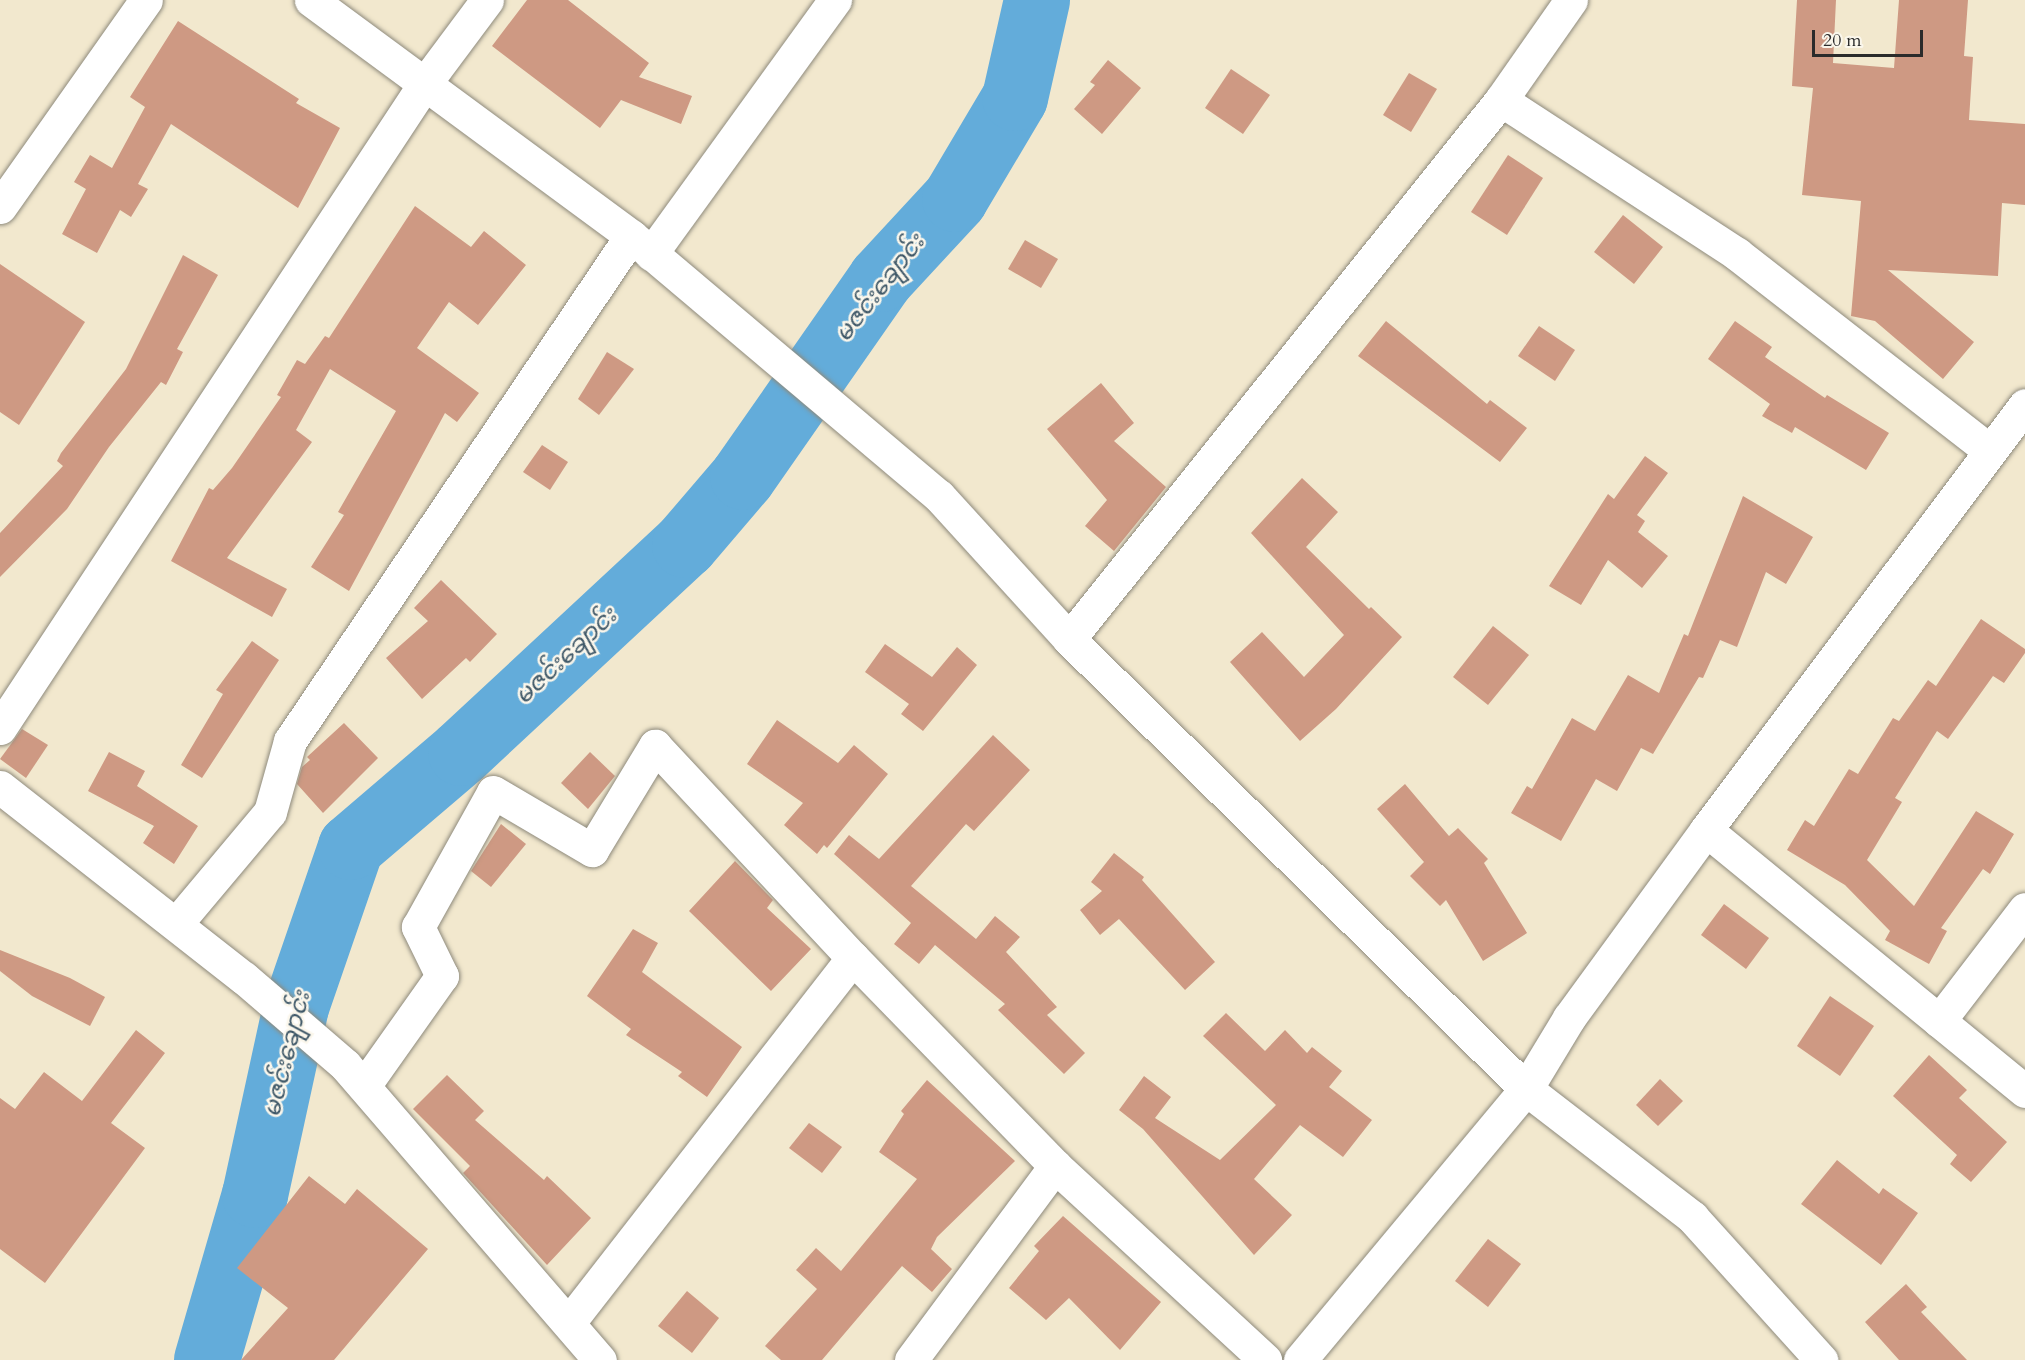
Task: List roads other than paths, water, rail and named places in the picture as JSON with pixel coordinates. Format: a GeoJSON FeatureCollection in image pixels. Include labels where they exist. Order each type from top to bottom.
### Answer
{"type":"FeatureCollection","features":[{"type":"Feature","properties":{"kind":"street"},"geometry":{"type":"LineString","coordinates":[[0,207],[146,0]]}},
{"type":"Feature","properties":{"kind":"street"},"geometry":{"type":"LineString","coordinates":[[310,0],[423,86],[641,245],[939,496],[1069,639],[1526,1089],[1692,1217],[1821,1360]]}},
{"type":"Feature","properties":{"kind":"street"},"geometry":{"type":"LineString","coordinates":[[0,728],[423,86],[487,0]]}},
{"type":"Feature","properties":{"kind":"street"},"geometry":{"type":"LineString","coordinates":[[176,924],[270,812],[290,741],[641,245],[836,0]]}},
{"type":"Feature","properties":{"kind":"street"},"geometry":{"type":"LineString","coordinates":[[1069,639],[1501,100],[1571,0]]}},
{"type":"Feature","properties":{"kind":"street"},"geometry":{"type":"LineString","coordinates":[[1501,100],[1737,254],[1989,450]]}},
{"type":"Feature","properties":{"kind":"street"},"geometry":{"type":"LineString","coordinates":[[1312,1356],[1526,1089],[1569,1018],[1706,830],[2025,405]]}},
{"type":"Feature","properties":{"kind":"street"},"geometry":{"type":"LineString","coordinates":[[355,1076],[442,976],[418,927],[494,792],[592,850],[656,746],[853,958],[1055,1166],[1265,1360]]}},
{"type":"Feature","properties":{"kind":"street"},"geometry":{"type":"LineString","coordinates":[[0,787],[244,978],[355,1076],[570,1322],[600,1360]]}},
{"type":"Feature","properties":{"kind":"street"},"geometry":{"type":"LineString","coordinates":[[1706,830],[2025,1091]]}},
{"type":"Feature","properties":{"kind":"street"},"geometry":{"type":"LineString","coordinates":[[1939,1021],[2025,909]]}},
{"type":"Feature","properties":{"kind":"street"},"geometry":{"type":"LineString","coordinates":[[570,1322],[853,958]]}},
{"type":"Feature","properties":{"kind":"street"},"geometry":{"type":"LineString","coordinates":[[911,1360],[1055,1166]]}},
{"type":"Feature","properties":{"kind":"waterway","name":"မဇင်းချောင်း"},"geometry":{"type":"LineString","coordinates":[[207,1360],[255,1195],[296,1007],[351,847],[461,753],[685,545],[743,477],[881,279],[955,199],[1015,98],[1037,0]]}}]}
